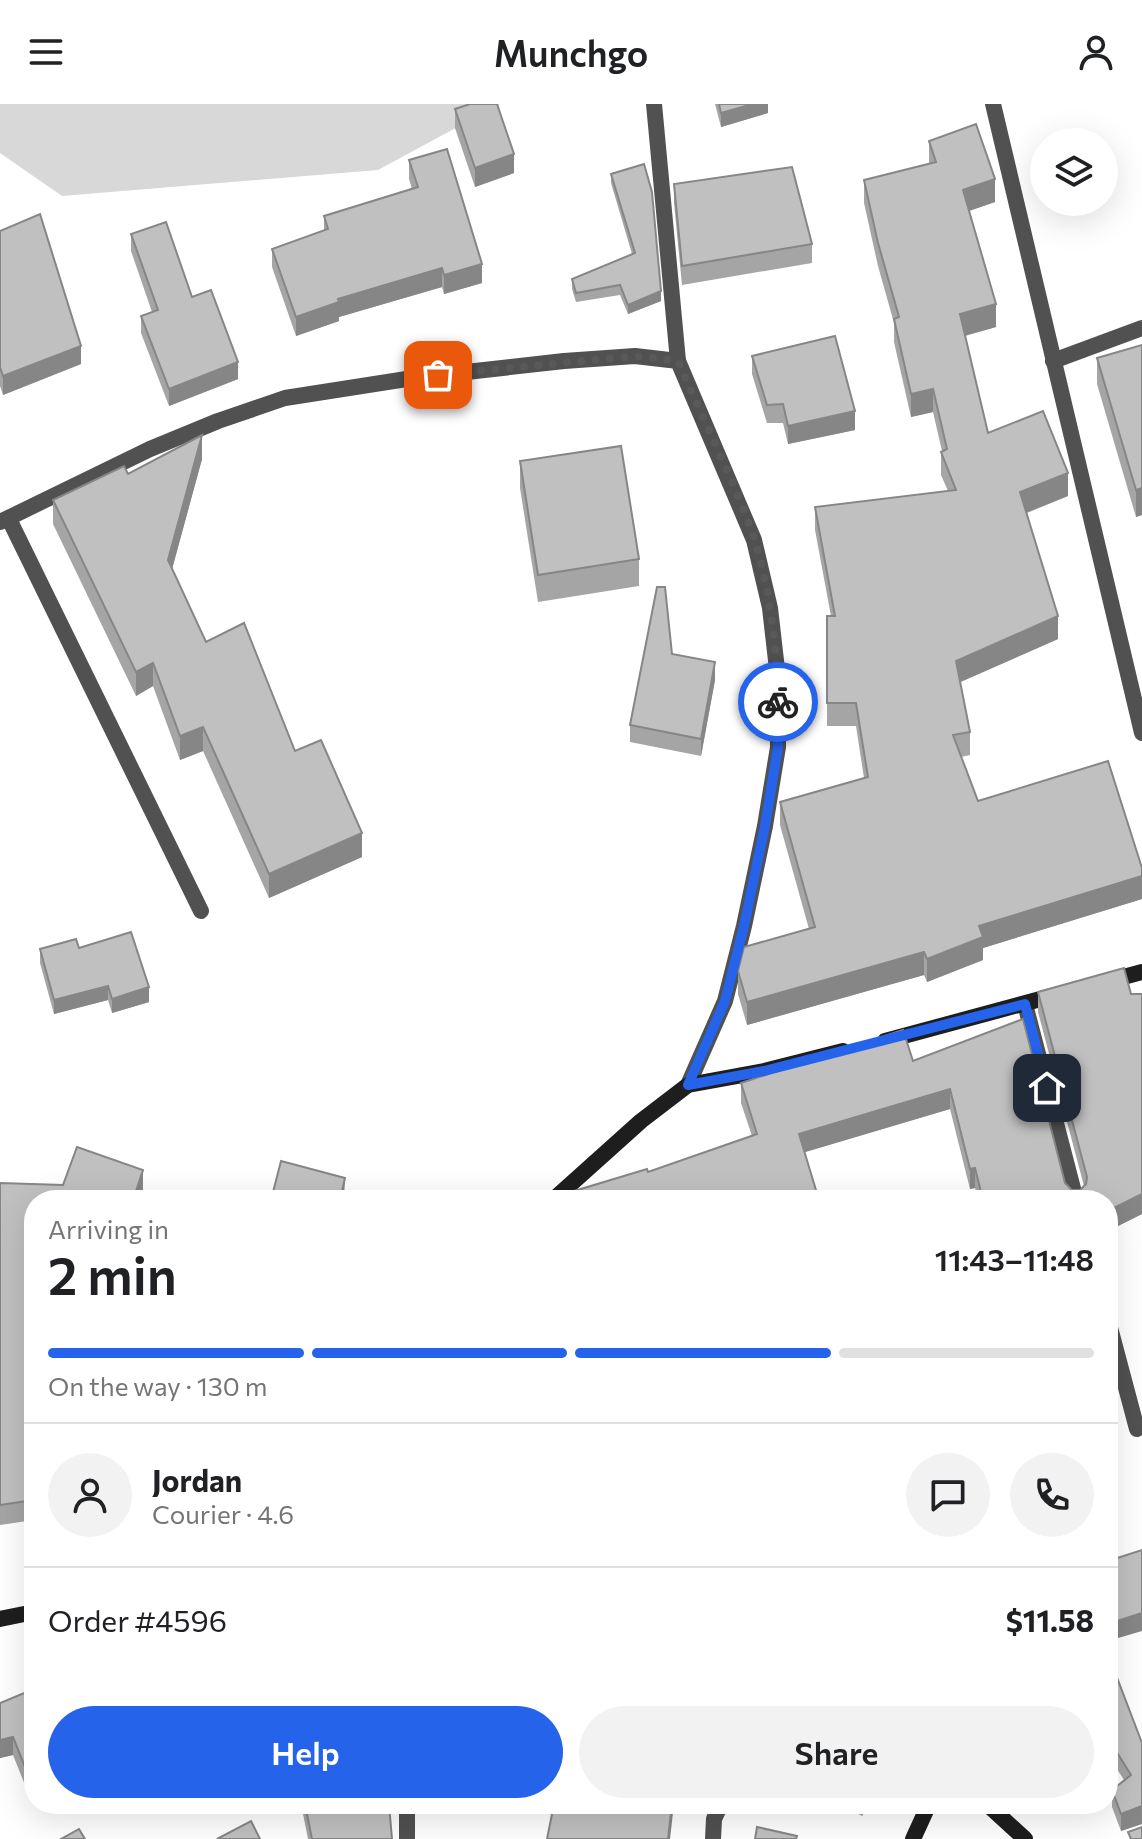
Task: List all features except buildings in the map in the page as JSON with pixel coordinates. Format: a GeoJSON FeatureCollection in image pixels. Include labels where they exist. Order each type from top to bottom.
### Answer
{"type":"FeatureCollection","features":[{"type":"Feature","properties":{"kind":"street"},"geometry":{"type":"LineString","coordinates":[[654,104],[678,361],[754,540],[770,608],[778,678],[778,747],[744,926],[725,1001],[688,1085]]}},
{"type":"Feature","properties":{"kind":"street"},"geometry":{"type":"LineString","coordinates":[[993,104],[1053,361],[1135,667],[1142,733]]}},
{"type":"Feature","properties":{"kind":"street"},"geometry":{"type":"LineString","coordinates":[[1053,361],[1142,328]]}},
{"type":"Feature","properties":{"kind":"street"},"geometry":{"type":"LineString","coordinates":[[201,911],[4,521],[150,449],[285,398],[413,378],[564,361],[635,356],[678,361]]}},
{"type":"Feature","properties":{"kind":"street"},"geometry":{"type":"LineString","coordinates":[[564,1190],[641,1121],[688,1085],[764,1071],[862,1047],[1142,972]]}},
{"type":"Feature","properties":{"kind":"street"},"geometry":{"type":"LineString","coordinates":[[1025,1004],[1073,1190]]}},
{"type":"Feature","properties":{"kind":"street"},"geometry":{"type":"LineString","coordinates":[[1118,1358],[1137,1429]]}},
{"type":"Feature","properties":{"kind":"street"},"geometry":{"type":"LineString","coordinates":[[0,1619],[24,1614]]}},
{"type":"Feature","properties":{"kind":"street"},"geometry":{"type":"LineString","coordinates":[[407,1814],[407,1839]]}},
{"type":"Feature","properties":{"kind":"street"},"geometry":{"type":"LineString","coordinates":[[713,1839],[716,1814]]}},
{"type":"Feature","properties":{"kind":"street"},"geometry":{"type":"LineString","coordinates":[[913,1839],[924,1814]]}},
{"type":"Feature","properties":{"kind":"street"},"geometry":{"type":"LineString","coordinates":[[998,1814],[1025,1839]]}},
{"type":"Feature","properties":{"kind":"shaded area"},"geometry":{"type":"Polygon","coordinates":[[[0,104],[500,104],[378,170],[62,196],[0,153],[0,104]]]}},
{"type":"Feature","properties":{"kind":"way so far"},"geometry":{"type":"LineString","coordinates":[[438,375],[635,356],[678,361],[754,540],[770,608],[778,702]]}},
{"type":"Feature","properties":{"kind":"route"},"geometry":{"type":"LineString","coordinates":[[778,702],[778,747],[744,926],[725,1001],[688,1085],[764,1071],[1025,1004],[1047,1088]]}}]}
